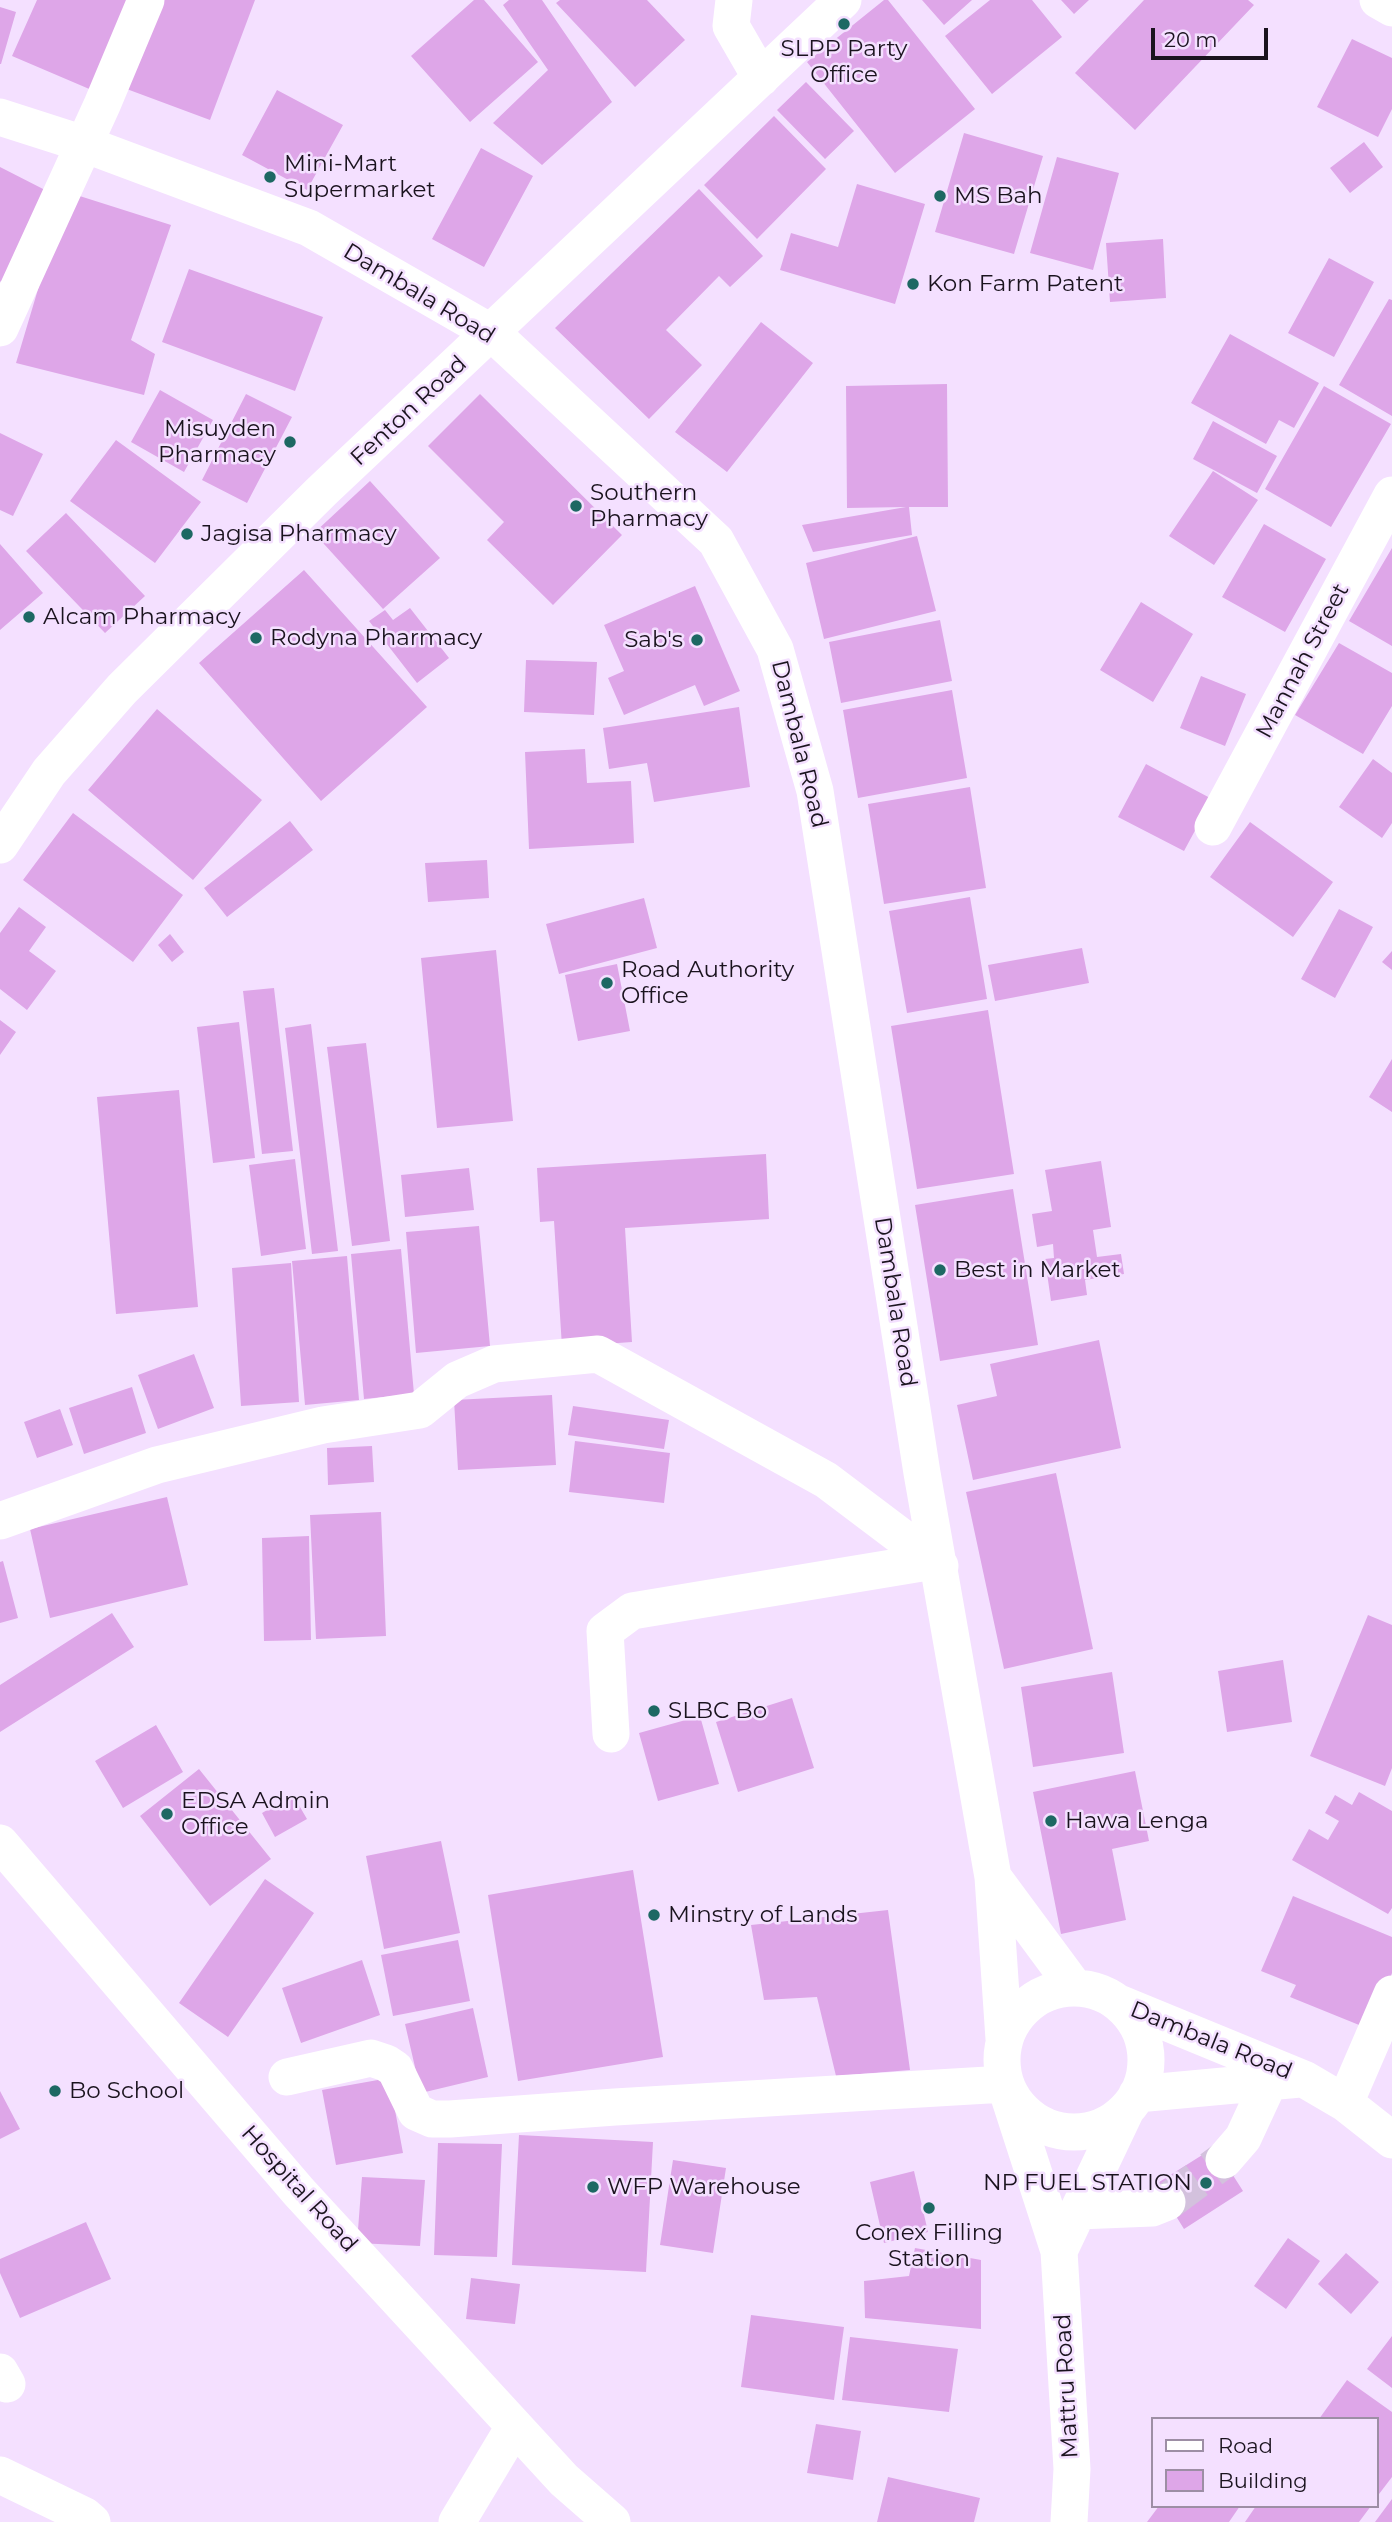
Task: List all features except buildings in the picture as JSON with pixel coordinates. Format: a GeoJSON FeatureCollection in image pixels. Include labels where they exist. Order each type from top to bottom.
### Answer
{"type":"FeatureCollection","features":[{"type":"Feature","properties":{"kind":"street"},"geometry":{"type":"LineString","coordinates":[[0,328],[103,105],[146,0]]}},
{"type":"Feature","properties":{"kind":"street"},"geometry":{"type":"LineString","coordinates":[[734,0],[731,26],[761,78]]}},
{"type":"Feature","properties":{"kind":"street","name":"Fenton Road"},"geometry":{"type":"LineString","coordinates":[[0,845],[49,772],[122,689],[322,491],[843,0]]}},
{"type":"Feature","properties":{"kind":"street"},"geometry":{"type":"LineString","coordinates":[[1378,0],[1392,8]]}},
{"type":"Feature","properties":{"kind":"street","name":"Dambala Road"},"geometry":{"type":"LineString","coordinates":[[0,117],[84,144],[309,228],[492,333],[716,541],[775,649],[815,791],[922,1473],[993,1877],[1004,2039]]}},
{"type":"Feature","properties":{"kind":"street","name":"Mannah Street"},"geometry":{"type":"LineString","coordinates":[[1213,827],[1392,495]]}},
{"type":"Feature","properties":{"kind":"street"},"geometry":{"type":"LineString","coordinates":[[0,1521],[158,1465],[323,1425],[420,1410],[457,1380],[494,1364],[598,1354],[826,1480],[937,1563]]}},
{"type":"Feature","properties":{"kind":"street"},"geometry":{"type":"LineString","coordinates":[[611,1734],[606,1631],[632,1611],[937,1563]]}},
{"type":"Feature","properties":{"kind":"street","name":"Hospital Road"},"geometry":{"type":"LineString","coordinates":[[0,1843],[299,2192],[564,2480],[612,2522]]}},
{"type":"Feature","properties":{"kind":"street","name":"Dambala Road"},"geometry":{"type":"LineString","coordinates":[[993,1877],[1075,1988]]}},
{"type":"Feature","properties":{"kind":"street"},"geometry":{"type":"LineString","coordinates":[[1075,1988],[1098,1992],[1119,2003],[1136,2022],[1144,2045],[1145,2070],[1132,2102],[1105,2125],[1082,2132],[1058,2131],[1035,2122],[1017,2105],[1005,2084],[1001,2061],[1004,2039],[1015,2018],[1031,2002],[1052,1991],[1075,1988]]}},
{"type":"Feature","properties":{"kind":"street"},"geometry":{"type":"LineString","coordinates":[[1345,2103],[1392,1994]]}},
{"type":"Feature","properties":{"kind":"street","name":"Dambala Road"},"geometry":{"type":"LineString","coordinates":[[1119,2003],[1287,2081],[1345,2103],[1392,2140]]}},
{"type":"Feature","properties":{"kind":"street"},"geometry":{"type":"LineString","coordinates":[[287,2077],[371,2058],[395,2069],[416,2112],[432,2119],[1005,2084]]}},
{"type":"Feature","properties":{"kind":"street"},"geometry":{"type":"LineString","coordinates":[[1224,2160],[1287,2081]]}},
{"type":"Feature","properties":{"kind":"street","name":"Dambala Road"},"geometry":{"type":"LineString","coordinates":[[1132,2102],[1287,2081]]}},
{"type":"Feature","properties":{"kind":"street","name":"Mattru Road"},"geometry":{"type":"LineString","coordinates":[[1005,2084],[1059,2250],[1072,2469],[1069,2522]]}},
{"type":"Feature","properties":{"kind":"street","name":"Mattru Road"},"geometry":{"type":"LineString","coordinates":[[1059,2250],[1132,2102]]}},
{"type":"Feature","properties":{"kind":"street"},"geometry":{"type":"LineString","coordinates":[[1077,2211],[1152,2208],[1167,2202]]}},
{"type":"Feature","properties":{"kind":"street"},"geometry":{"type":"LineString","coordinates":[[457,2522],[514,2427]]}},
{"type":"Feature","properties":{"kind":"street"},"geometry":{"type":"LineString","coordinates":[[0,2475],[85,2516],[92,2522]]}},
{"type":"Feature","properties":{"kind":"tunnel"},"geometry":{"type":"LineString","coordinates":[[1167,2202],[1224,2160]]}},
{"type":"Feature","properties":{"kind":"place","name":"SLPP Party Office"},"geometry":{"type":"Point","coordinates":[844,24]}},
{"type":"Feature","properties":{"kind":"place","name":"Mini-Mart Supermarket"},"geometry":{"type":"Point","coordinates":[270,177]}},
{"type":"Feature","properties":{"kind":"place","name":"MS Bah"},"geometry":{"type":"Point","coordinates":[940,196]}},
{"type":"Feature","properties":{"kind":"place","name":"Kon Farm Patent"},"geometry":{"type":"Point","coordinates":[913,284]}},
{"type":"Feature","properties":{"kind":"place","name":"Misuyden Pharmacy"},"geometry":{"type":"Point","coordinates":[290,442]}},
{"type":"Feature","properties":{"kind":"place","name":"Southern Pharmacy"},"geometry":{"type":"Point","coordinates":[576,506]}},
{"type":"Feature","properties":{"kind":"place","name":"Jagisa Pharmacy"},"geometry":{"type":"Point","coordinates":[187,534]}},
{"type":"Feature","properties":{"kind":"place","name":"Alcam Pharmacy"},"geometry":{"type":"Point","coordinates":[29,617]}},
{"type":"Feature","properties":{"kind":"place","name":"Rodyna Pharmacy"},"geometry":{"type":"Point","coordinates":[256,638]}},
{"type":"Feature","properties":{"kind":"place","name":"Sab's"},"geometry":{"type":"Point","coordinates":[697,640]}},
{"type":"Feature","properties":{"kind":"place","name":"Road Authority Office"},"geometry":{"type":"Point","coordinates":[607,983]}},
{"type":"Feature","properties":{"kind":"place","name":"Best in Market"},"geometry":{"type":"Point","coordinates":[940,1270]}},
{"type":"Feature","properties":{"kind":"place","name":"SLBC Bo"},"geometry":{"type":"Point","coordinates":[654,1711]}},
{"type":"Feature","properties":{"kind":"place","name":"EDSA Admin Office"},"geometry":{"type":"Point","coordinates":[167,1814]}},
{"type":"Feature","properties":{"kind":"place","name":"Hawa Lenga"},"geometry":{"type":"Point","coordinates":[1051,1821]}},
{"type":"Feature","properties":{"kind":"place","name":"Minstry of Lands"},"geometry":{"type":"Point","coordinates":[654,1915]}},
{"type":"Feature","properties":{"kind":"place","name":"Bo School"},"geometry":{"type":"Point","coordinates":[55,2091]}},
{"type":"Feature","properties":{"kind":"place","name":"NP FUEL STATION"},"geometry":{"type":"Point","coordinates":[1206,2183]}},
{"type":"Feature","properties":{"kind":"place","name":"WFP Warehouse"},"geometry":{"type":"Point","coordinates":[593,2187]}},
{"type":"Feature","properties":{"kind":"place","name":"Conex Filling Station"},"geometry":{"type":"Point","coordinates":[929,2208]}}]}
